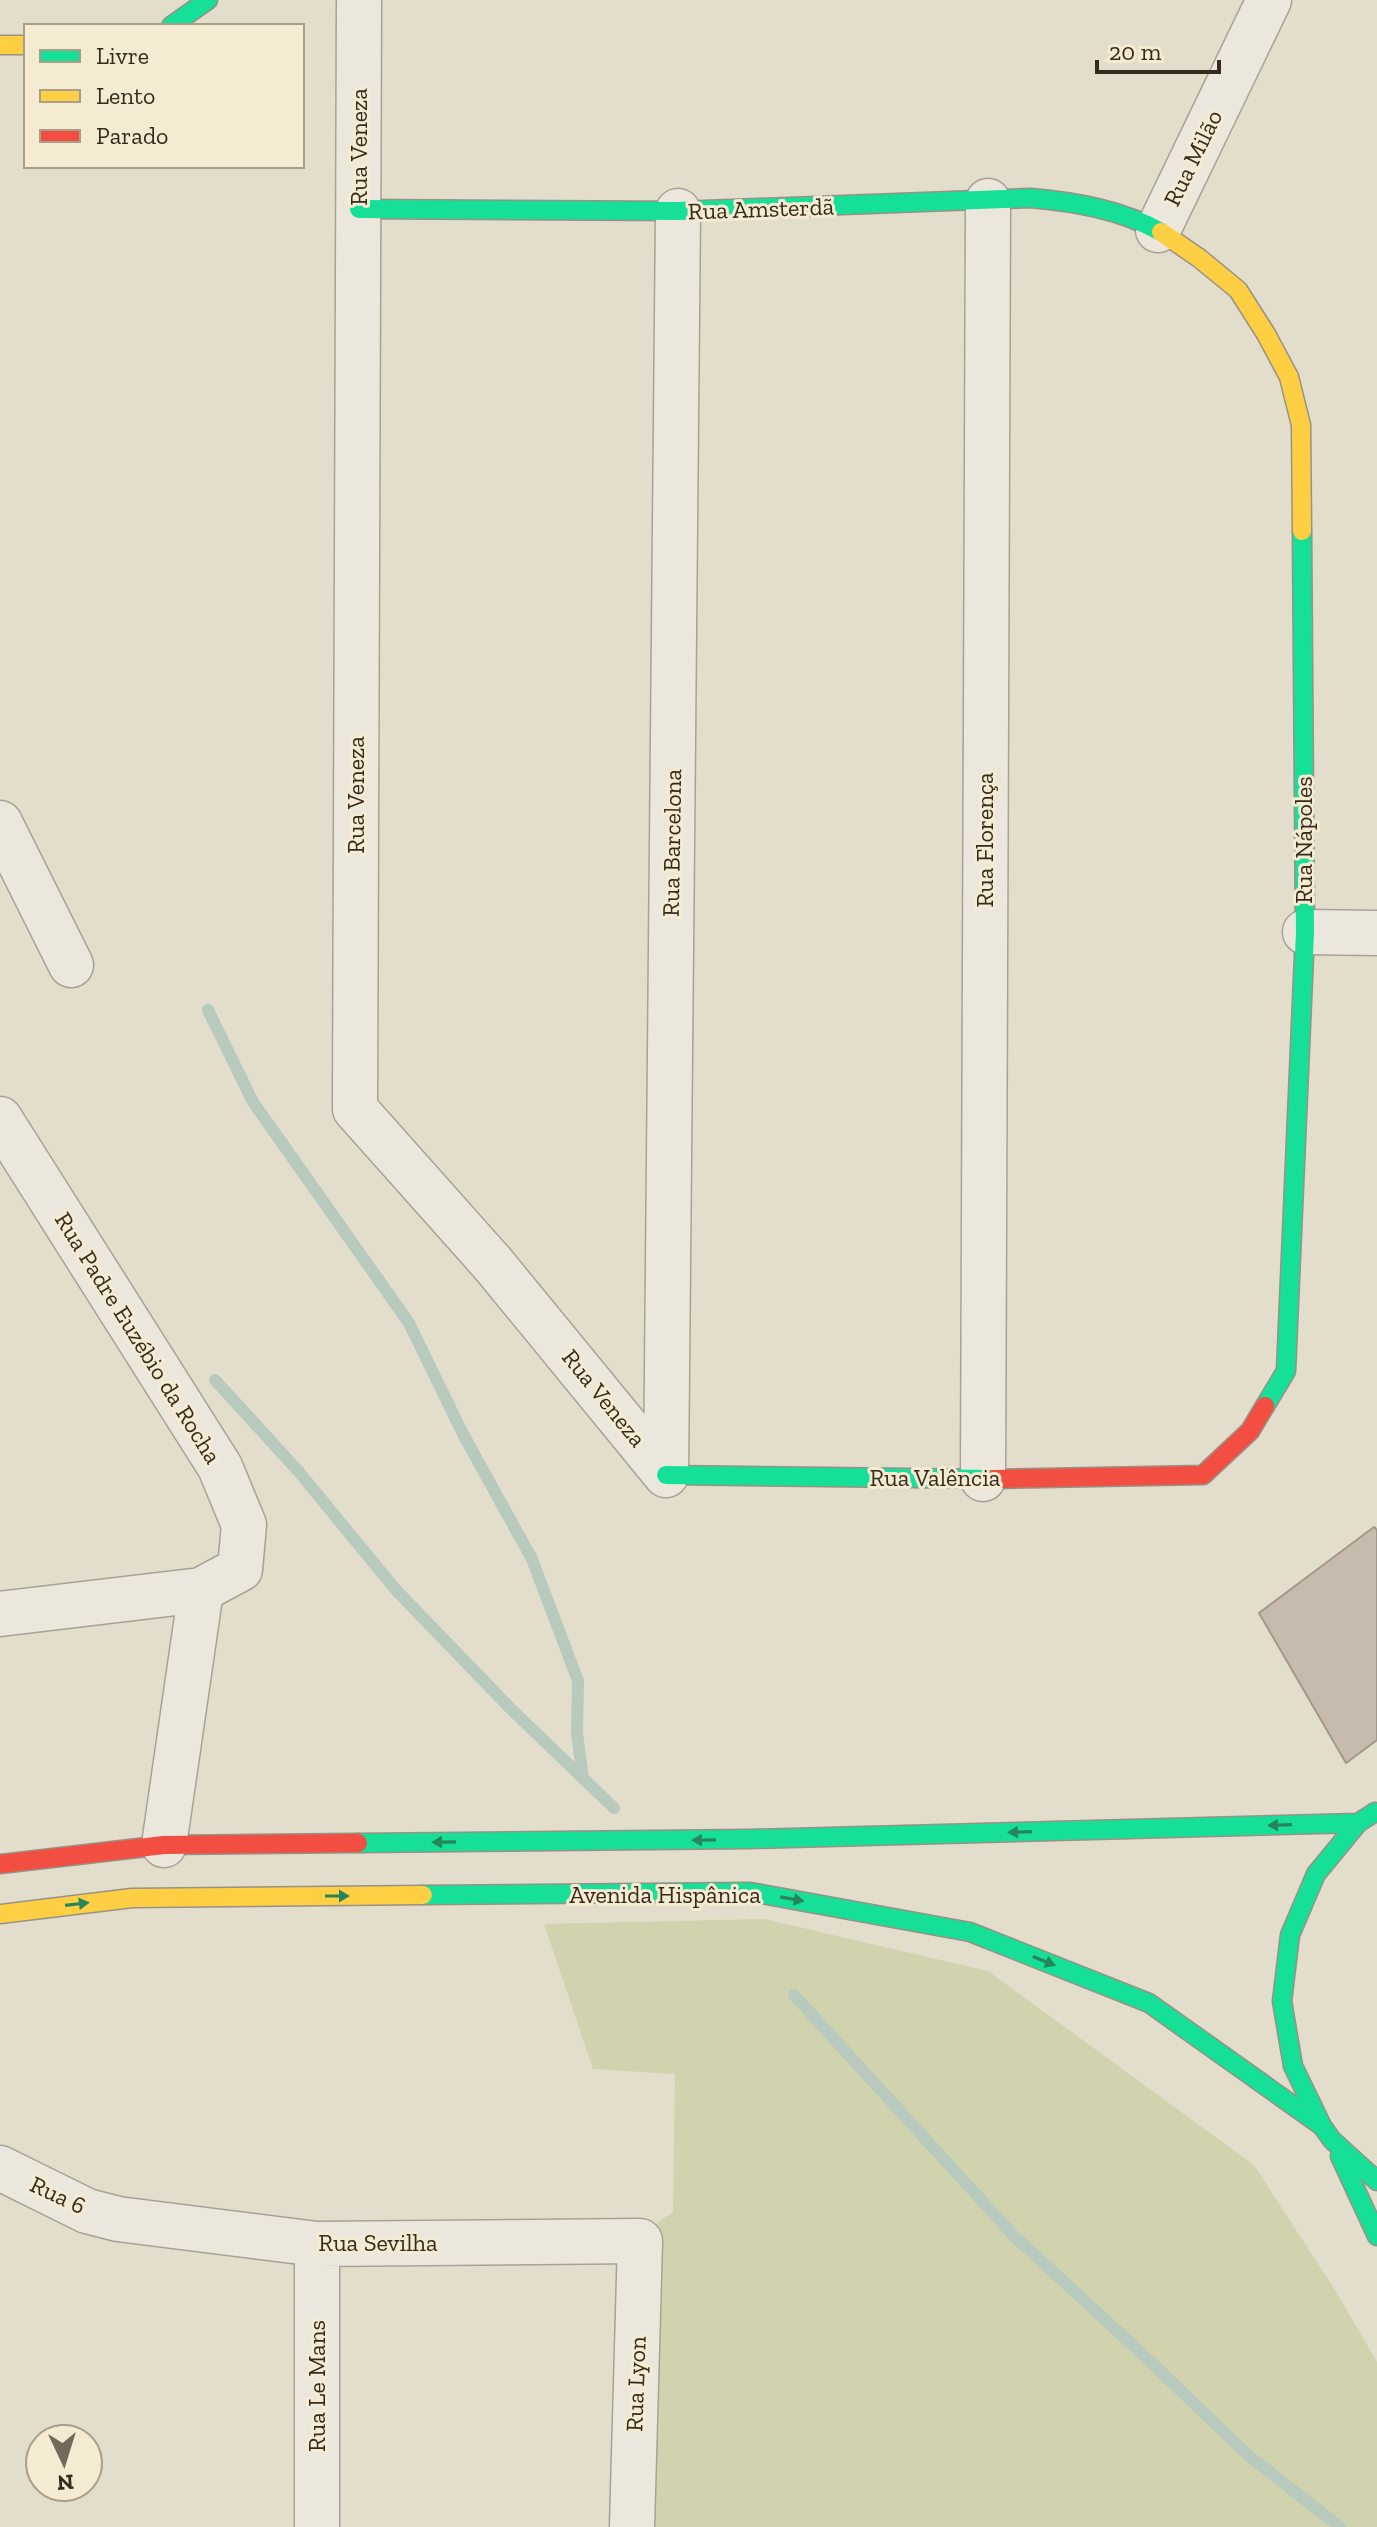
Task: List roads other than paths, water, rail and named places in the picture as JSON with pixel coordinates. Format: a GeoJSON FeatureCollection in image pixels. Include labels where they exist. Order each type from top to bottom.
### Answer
{"type":"FeatureCollection","features":[{"type":"Feature","properties":{"kind":"main road"},"geometry":{"type":"LineString","coordinates":[[174,24],[208,0]]}},
{"type":"Feature","properties":{"kind":"main road"},"geometry":{"type":"LineString","coordinates":[[0,45],[24,45]]}},
{"type":"Feature","properties":{"kind":"main road","name":"Rua Amsterdã"},"geometry":{"type":"LineString","coordinates":[[359,209],[678,211],[1031,198],[1074,202],[1118,214],[1158,230]]}},
{"type":"Feature","properties":{"kind":"main road","name":"Rua Nápoles"},"geometry":{"type":"LineString","coordinates":[[1158,230],[1238,290],[1289,377],[1301,425],[1305,932],[1286,1371],[1250,1431],[1203,1475]]}},
{"type":"Feature","properties":{"kind":"main road","name":"Rua Valência"},"geometry":{"type":"LineString","coordinates":[[666,1475],[983,1479],[1203,1475]]}},
{"type":"Feature","properties":{"kind":"main road"},"geometry":{"type":"LineString","coordinates":[[1377,1811],[1358,1823],[1316,1874],[1290,1935],[1282,2001],[1293,2066],[1377,2236]]}},
{"type":"Feature","properties":{"kind":"main road"},"geometry":{"type":"LineString","coordinates":[[0,1864],[164,1845],[748,1846],[1358,1823]]}},
{"type":"Feature","properties":{"kind":"main road","name":"Avenida Hispânica"},"geometry":{"type":"LineString","coordinates":[[0,1914],[132,1898],[750,1885],[970,1932],[1149,2003],[1327,2133]]}},
{"type":"Feature","properties":{"kind":"main road"},"geometry":{"type":"LineString","coordinates":[[1327,2133],[1377,2181]]}},
{"type":"Feature","properties":{"kind":"street","name":"Rua Veneza"},"geometry":{"type":"LineString","coordinates":[[359,0],[355,1109],[493,1264],[666,1475]]}},
{"type":"Feature","properties":{"kind":"street","name":"Rua Milão"},"geometry":{"type":"LineString","coordinates":[[1158,230],[1269,0]]}},
{"type":"Feature","properties":{"kind":"street","name":"Rua Florença"},"geometry":{"type":"LineString","coordinates":[[983,1479],[988,201]]}},
{"type":"Feature","properties":{"kind":"street","name":"Rua Barcelona"},"geometry":{"type":"LineString","coordinates":[[666,1475],[678,211]]}},
{"type":"Feature","properties":{"kind":"street"},"geometry":{"type":"LineString","coordinates":[[0,823],[71,965]]}},
{"type":"Feature","properties":{"kind":"street"},"geometry":{"type":"LineString","coordinates":[[1305,932],[1377,933]]}},
{"type":"Feature","properties":{"kind":"street","name":"Rua Padre Euzébio da Rocha"},"geometry":{"type":"LineString","coordinates":[[0,1119],[220,1467],[244,1525],[240,1569],[201,1590]]}},
{"type":"Feature","properties":{"kind":"street"},"geometry":{"type":"LineString","coordinates":[[0,1614],[201,1590],[164,1845]]}},
{"type":"Feature","properties":{"kind":"street","name":"Rua 6"},"geometry":{"type":"LineString","coordinates":[[0,2168],[87,2211],[118,2219]]}},
{"type":"Feature","properties":{"kind":"street","name":"Rua Sevilha"},"geometry":{"type":"LineString","coordinates":[[118,2219],[317,2244],[640,2241]]}},
{"type":"Feature","properties":{"kind":"street","name":"Rua Lyon"},"geometry":{"type":"LineString","coordinates":[[632,2527],[640,2241]]}},
{"type":"Feature","properties":{"kind":"street","name":"Rua Le Mans"},"geometry":{"type":"LineString","coordinates":[[317,2244],[317,2527]]}},
{"type":"Feature","properties":{"kind":"waterway"},"geometry":{"type":"LineString","coordinates":[[208,1010],[253,1102],[409,1323],[463,1434],[532,1559],[578,1681],[577,1733],[583,1778]]}},
{"type":"Feature","properties":{"kind":"waterway"},"geometry":{"type":"LineString","coordinates":[[215,1380],[299,1472],[396,1590],[510,1708],[614,1808]]}},
{"type":"Feature","properties":{"kind":"waterway"},"geometry":{"type":"LineString","coordinates":[[794,1995],[1015,2237],[1249,2456],[1340,2527]]}}]}
